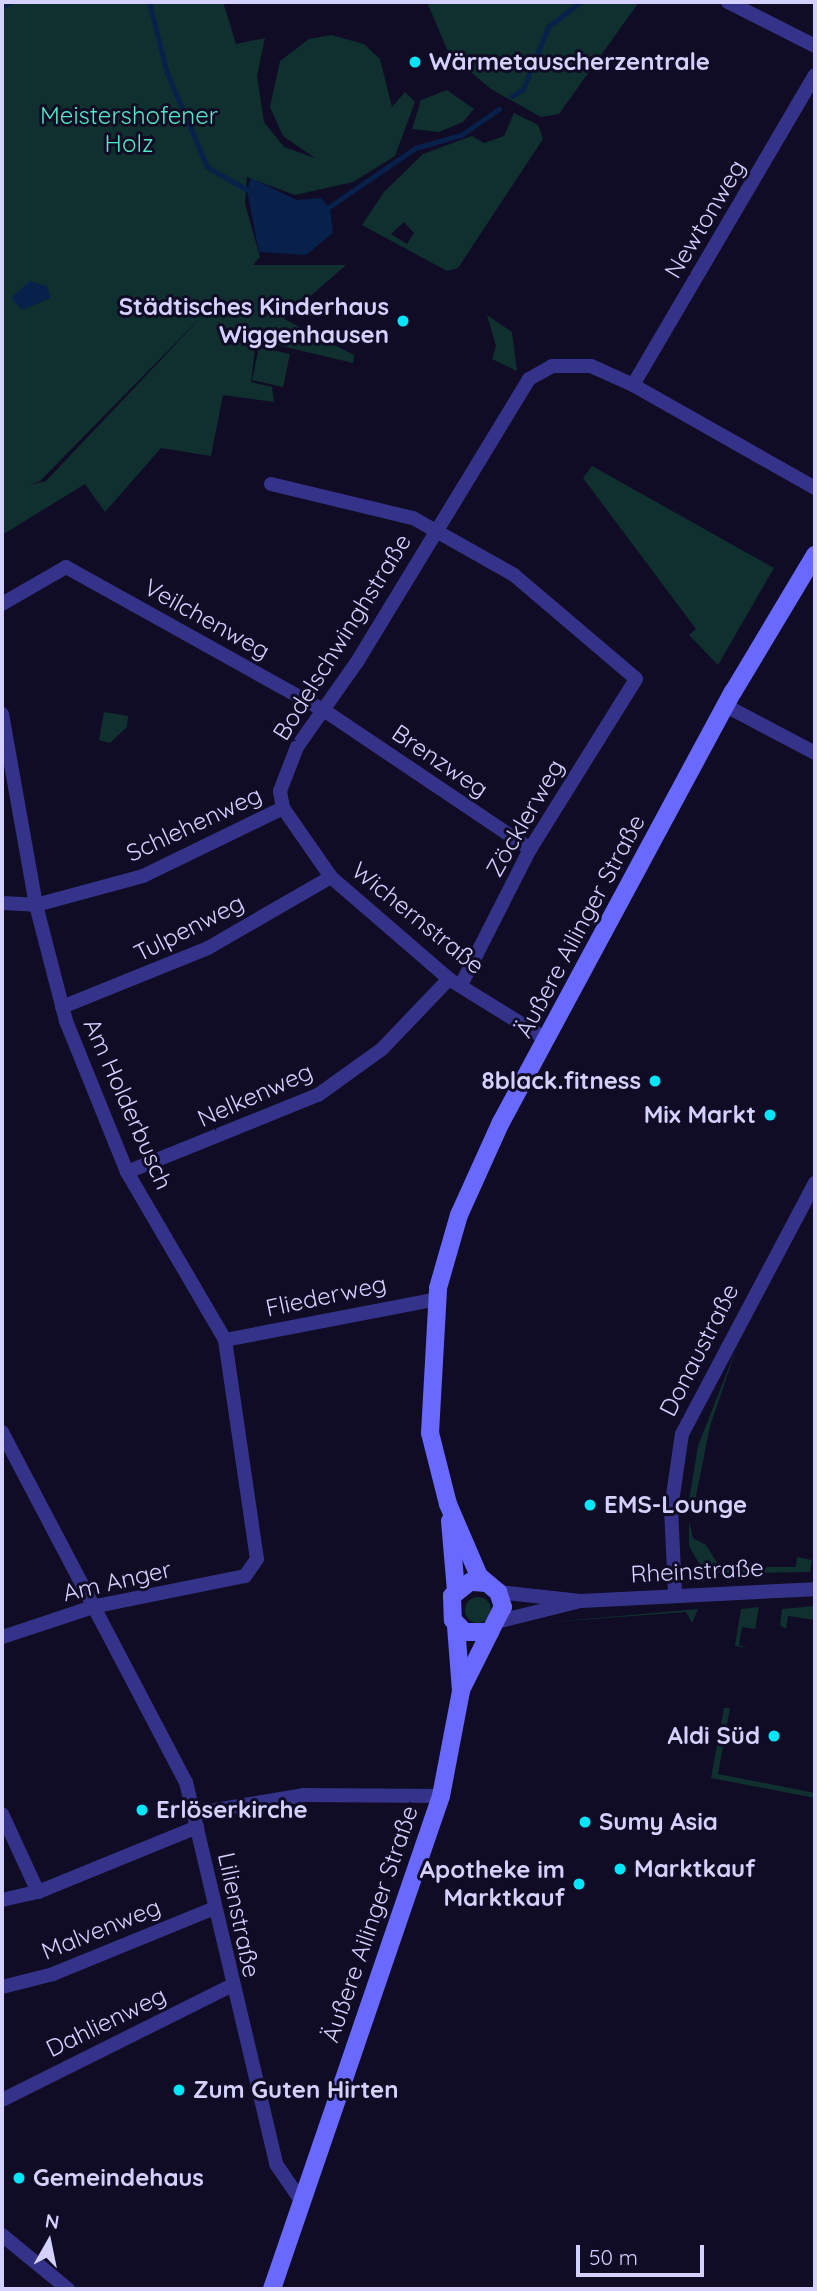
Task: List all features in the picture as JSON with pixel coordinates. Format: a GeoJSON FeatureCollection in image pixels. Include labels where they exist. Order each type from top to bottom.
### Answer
{"type":"FeatureCollection","features":[{"type":"Feature","properties":{"kind":"main road","name":"Äußere Ailinger Straße"},"geometry":{"type":"LineString","coordinates":[[448,1504],[430,1433],[437,1299],[459,1214],[546,1039],[726,706],[815,555]]}},
{"type":"Feature","properties":{"kind":"main road"},"geometry":{"type":"LineString","coordinates":[[448,1504],[492,1587],[495,1626],[473,1635],[456,1626],[450,1612],[456,1591],[448,1504]]}},
{"type":"Feature","properties":{"kind":"main road"},"geometry":{"type":"LineString","coordinates":[[456,1591],[470,1582],[492,1587]]}},
{"type":"Feature","properties":{"kind":"main road","name":"Äußere Ailinger Straße"},"geometry":{"type":"LineString","coordinates":[[272,2289],[441,1796],[461,1691],[456,1626]]}},
{"type":"Feature","properties":{"kind":"main road","name":"Äußere Ailinger Straße"},"geometry":{"type":"LineString","coordinates":[[461,1691],[495,1626]]}},
{"type":"Feature","properties":{"kind":"street"},"geometry":{"type":"LineString","coordinates":[[727,2],[814,40]]}},
{"type":"Feature","properties":{"kind":"street","name":"Newtonweg"},"geometry":{"type":"LineString","coordinates":[[633,385],[815,75]]}},
{"type":"Feature","properties":{"kind":"street","name":"Bodelschwinghstraße"},"geometry":{"type":"LineString","coordinates":[[283,808],[280,791],[297,747],[325,711],[529,379],[552,366],[591,366],[633,385],[815,488]]}},
{"type":"Feature","properties":{"kind":"street","name":"Bodelschwinghstraße"},"geometry":{"type":"LineString","coordinates":[[271,484],[384,508],[436,531]]}},
{"type":"Feature","properties":{"kind":"street","name":"Zöcklerweg"},"geometry":{"type":"LineString","coordinates":[[436,531],[514,575],[636,679],[530,849],[455,982]]}},
{"type":"Feature","properties":{"kind":"street","name":"Veilchenweg"},"geometry":{"type":"LineString","coordinates":[[2,604],[66,567],[325,711]]}},
{"type":"Feature","properties":{"kind":"street"},"geometry":{"type":"LineString","coordinates":[[726,706],[815,753]]}},
{"type":"Feature","properties":{"kind":"street","name":"Brenzweg"},"geometry":{"type":"LineString","coordinates":[[325,711],[530,849]]}},
{"type":"Feature","properties":{"kind":"street","name":"Am Holderbusch"},"geometry":{"type":"LineString","coordinates":[[2,714],[7,788],[62,1007],[127,1171],[225,1340],[257,1559],[245,1576]]}},
{"type":"Feature","properties":{"kind":"street","name":"Wichernstraße"},"geometry":{"type":"LineString","coordinates":[[283,808],[331,877],[455,982],[546,1039]]}},
{"type":"Feature","properties":{"kind":"street","name":"Schlehenweg"},"geometry":{"type":"LineString","coordinates":[[2,903],[36,905],[143,876],[283,808]]}},
{"type":"Feature","properties":{"kind":"street","name":"Tulpenweg"},"geometry":{"type":"LineString","coordinates":[[62,1007],[208,948],[331,877]]}},
{"type":"Feature","properties":{"kind":"street","name":"Nelkenweg"},"geometry":{"type":"LineString","coordinates":[[127,1171],[318,1095],[382,1049],[455,982]]}},
{"type":"Feature","properties":{"kind":"street","name":"Donaustraße"},"geometry":{"type":"LineString","coordinates":[[675,1593],[671,1508],[682,1434],[815,1183]]}},
{"type":"Feature","properties":{"kind":"street","name":"Fliederweg"},"geometry":{"type":"LineString","coordinates":[[225,1340],[437,1299]]}},
{"type":"Feature","properties":{"kind":"street","name":"Lilienstraße"},"geometry":{"type":"LineString","coordinates":[[2,1432],[96,1606],[197,1820],[231,1986],[276,2165],[302,2202]]}},
{"type":"Feature","properties":{"kind":"street","name":"Am Anger"},"geometry":{"type":"LineString","coordinates":[[2,1637],[96,1606],[245,1576]]}},
{"type":"Feature","properties":{"kind":"street","name":"Rheinstraße"},"geometry":{"type":"LineString","coordinates":[[492,1587],[581,1601]]}},
{"type":"Feature","properties":{"kind":"street","name":"Rheinstraße"},"geometry":{"type":"LineString","coordinates":[[495,1626],[581,1601],[675,1593],[815,1589]]}},
{"type":"Feature","properties":{"kind":"street"},"geometry":{"type":"LineString","coordinates":[[2,1900],[38,1892],[197,1820],[304,1795],[441,1796]]}},
{"type":"Feature","properties":{"kind":"street"},"geometry":{"type":"LineString","coordinates":[[2,1814],[38,1892]]}},
{"type":"Feature","properties":{"kind":"street","name":"Malvenweg"},"geometry":{"type":"LineString","coordinates":[[2,1987],[53,1975],[215,1908]]}},
{"type":"Feature","properties":{"kind":"street","name":"Dahlienweg"},"geometry":{"type":"LineString","coordinates":[[2,2100],[231,1986]]}},
{"type":"Feature","properties":{"kind":"street"},"geometry":{"type":"LineString","coordinates":[[2,2235],[68,2289]]}},
{"type":"Feature","properties":{"kind":"green space","name":"Meistershofener Holz"},"geometry":{"type":"Polygon","coordinates":[[[2,2],[223,2],[236,44],[265,38],[257,76],[264,122],[284,147],[315,158],[283,136],[270,107],[280,61],[309,39],[331,35],[364,44],[380,59],[392,107],[405,92],[415,102],[395,156],[353,182],[295,195],[247,177],[245,204],[260,257],[253,265],[346,265],[284,319],[354,355],[353,363],[256,340],[251,382],[272,387],[274,402],[223,395],[211,456],[161,448],[105,512],[85,484],[2,535],[2,2]],[[208,310],[40,481],[30,485],[46,481],[208,310]]]}},
{"type":"Feature","properties":{"kind":"green space"},"geometry":{"type":"Polygon","coordinates":[[[427,2],[639,2],[559,114],[541,117],[491,89],[449,54],[427,2]]]}},
{"type":"Feature","properties":{"kind":"green space"},"geometry":{"type":"Polygon","coordinates":[[[447,90],[474,109],[463,122],[439,132],[412,129],[421,100],[447,90]]]}},
{"type":"Feature","properties":{"kind":"green space"},"geometry":{"type":"Polygon","coordinates":[[[514,113],[538,125],[543,139],[458,268],[447,271],[362,225],[384,192],[423,154],[472,136],[484,143],[504,136],[514,113]],[[404,222],[391,234],[407,244],[414,233],[404,222]]]}},
{"type":"Feature","properties":{"kind":"green space"},"geometry":{"type":"Polygon","coordinates":[[[487,315],[512,332],[517,371],[492,359],[496,346],[487,315]]]}},
{"type":"Feature","properties":{"kind":"green space"},"geometry":{"type":"Polygon","coordinates":[[[259,347],[290,354],[283,387],[252,380],[259,347]]]}},
{"type":"Feature","properties":{"kind":"green space"},"geometry":{"type":"Polygon","coordinates":[[[592,466],[774,568],[718,665],[689,635],[696,629],[583,478],[592,466]]]}},
{"type":"Feature","properties":{"kind":"green space"},"geometry":{"type":"Polygon","coordinates":[[[104,712],[128,716],[127,727],[110,743],[99,740],[104,712]]]}},
{"type":"Feature","properties":{"kind":"green space"},"geometry":{"type":"Polygon","coordinates":[[[738,1344],[710,1426],[695,1501],[689,1500],[698,1446],[738,1344]]]}},
{"type":"Feature","properties":{"kind":"green space"},"geometry":{"type":"Polygon","coordinates":[[[689,1521],[693,1538],[706,1545],[719,1566],[746,1567],[745,1573],[714,1573],[700,1565],[689,1546],[689,1521]]]}},
{"type":"Feature","properties":{"kind":"green space"},"geometry":{"type":"Polygon","coordinates":[[[797,1557],[812,1560],[810,1572],[751,1573],[751,1567],[796,1567],[797,1557]]]}},
{"type":"Feature","properties":{"kind":"green space"},"geometry":{"type":"Polygon","coordinates":[[[478,1597],[487,1601],[491,1610],[487,1619],[478,1623],[469,1619],[465,1610],[469,1601],[478,1597]]]}},
{"type":"Feature","properties":{"kind":"green space"},"geometry":{"type":"Polygon","coordinates":[[[815,1606],[815,1620],[788,1616],[786,1629],[780,1625],[782,1609],[815,1606]]]}},
{"type":"Feature","properties":{"kind":"green space"},"geometry":{"type":"Polygon","coordinates":[[[759,1607],[755,1629],[742,1627],[739,1645],[747,1648],[735,1646],[741,1609],[759,1607]]]}},
{"type":"Feature","properties":{"kind":"green space"},"geometry":{"type":"Polygon","coordinates":[[[698,1609],[692,1623],[686,1612],[540,1623],[698,1609]]]}},
{"type":"Feature","properties":{"kind":"green space"},"geometry":{"type":"Polygon","coordinates":[[[724,1708],[730,1708],[718,1774],[815,1793],[815,1798],[711,1778],[724,1708]]]}},
{"type":"Feature","properties":{"kind":"water"},"geometry":{"type":"Polygon","coordinates":[[[251,178],[297,200],[321,198],[330,208],[333,233],[306,255],[259,252],[247,190],[251,178]]]}},
{"type":"Feature","properties":{"kind":"water"},"geometry":{"type":"Polygon","coordinates":[[[30,281],[47,286],[51,298],[22,310],[11,298],[30,281]]]}},
{"type":"Feature","properties":{"kind":"waterway"},"geometry":{"type":"LineString","coordinates":[[2,7],[10,2]]}},
{"type":"Feature","properties":{"kind":"waterway"},"geometry":{"type":"LineString","coordinates":[[149,2],[167,73],[207,167],[253,193]]}},
{"type":"Feature","properties":{"kind":"waterway"},"geometry":{"type":"LineString","coordinates":[[512,96],[523,89],[548,27],[580,2]]}},
{"type":"Feature","properties":{"kind":"waterway"},"geometry":{"type":"LineString","coordinates":[[326,209],[415,148],[461,135],[499,109]]}},
{"type":"Feature","properties":{"kind":"place","name":"Wärmetauscherzentrale"},"geometry":{"type":"Point","coordinates":[415,62]}},
{"type":"Feature","properties":{"kind":"place","name":"Städtisches Kinderhaus Wiggenhausen"},"geometry":{"type":"Point","coordinates":[403,321]}},
{"type":"Feature","properties":{"kind":"place","name":"8black.fitness"},"geometry":{"type":"Point","coordinates":[655,1081]}},
{"type":"Feature","properties":{"kind":"place","name":"Mix Markt"},"geometry":{"type":"Point","coordinates":[770,1115]}},
{"type":"Feature","properties":{"kind":"place","name":"EMS-Lounge"},"geometry":{"type":"Point","coordinates":[590,1505]}},
{"type":"Feature","properties":{"kind":"place","name":"Aldi Süd"},"geometry":{"type":"Point","coordinates":[774,1736]}},
{"type":"Feature","properties":{"kind":"place","name":"Erlöserkirche"},"geometry":{"type":"Point","coordinates":[142,1810]}},
{"type":"Feature","properties":{"kind":"place","name":"Sumy Asia"},"geometry":{"type":"Point","coordinates":[585,1822]}},
{"type":"Feature","properties":{"kind":"place","name":"Marktkauf"},"geometry":{"type":"Point","coordinates":[620,1869]}},
{"type":"Feature","properties":{"kind":"place","name":"Apotheke im Marktkauf"},"geometry":{"type":"Point","coordinates":[579,1884]}},
{"type":"Feature","properties":{"kind":"place","name":"Zum Guten Hirten"},"geometry":{"type":"Point","coordinates":[179,2090]}},
{"type":"Feature","properties":{"kind":"place","name":"Gemeindehaus"},"geometry":{"type":"Point","coordinates":[19,2178]}}]}
